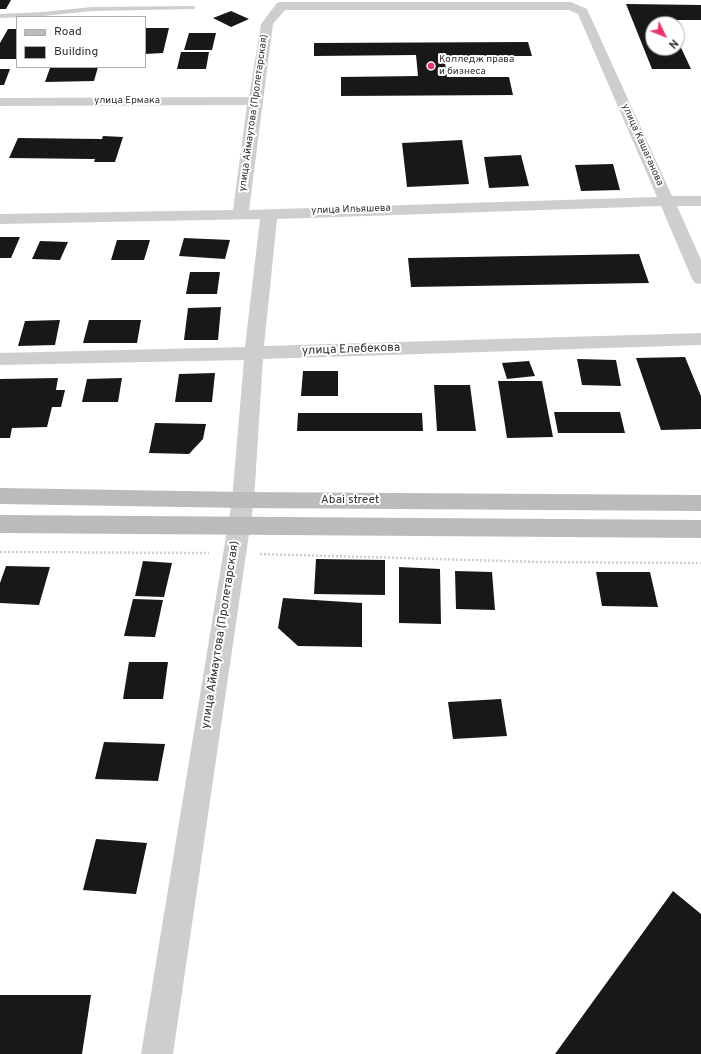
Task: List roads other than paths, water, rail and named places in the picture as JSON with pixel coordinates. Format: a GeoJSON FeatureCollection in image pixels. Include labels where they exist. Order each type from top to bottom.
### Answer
{"type":"FeatureCollection","features":[{"type":"Feature","properties":{"kind":"main road","name":"Abai street"},"geometry":{"type":"LineString","coordinates":[[0,496],[241,512],[701,529]]}},
{"type":"Feature","properties":{"kind":"main road","name":"Abai street"},"geometry":{"type":"LineString","coordinates":[[0,524],[241,512],[701,503]]}},
{"type":"Feature","properties":{"kind":"street"},"geometry":{"type":"LineString","coordinates":[[281,6],[574,6]]}},
{"type":"Feature","properties":{"kind":"street","name":"улица Аймаутова (Пролетарская)"},"geometry":{"type":"LineString","coordinates":[[240,215],[267,24],[281,6]]}},
{"type":"Feature","properties":{"kind":"street","name":"улица Кашаганова"},"geometry":{"type":"LineString","coordinates":[[574,6],[667,201],[701,279]]}},
{"type":"Feature","properties":{"kind":"street","name":"улица Ермака"},"geometry":{"type":"LineString","coordinates":[[0,102],[255,101]]}},
{"type":"Feature","properties":{"kind":"street","name":"улица Ильяшева"},"geometry":{"type":"LineString","coordinates":[[0,219],[240,215],[667,201],[701,202]]}},
{"type":"Feature","properties":{"kind":"street","name":"улица Аймаутова (Пролетарская)"},"geometry":{"type":"LineString","coordinates":[[157,1054],[241,512],[254,353],[269,213]]}},
{"type":"Feature","properties":{"kind":"street","name":"улица Елебекова"},"geometry":{"type":"LineString","coordinates":[[0,359],[254,353],[701,339]]}},
{"type":"Feature","properties":{"kind":"lane"},"geometry":{"type":"LineString","coordinates":[[0,16],[42,14],[99,8],[192,8]]}},
{"type":"Feature","properties":{"kind":"place","name":"Колледж права и бизнеса"},"geometry":{"type":"Point","coordinates":[431,66]}}]}
